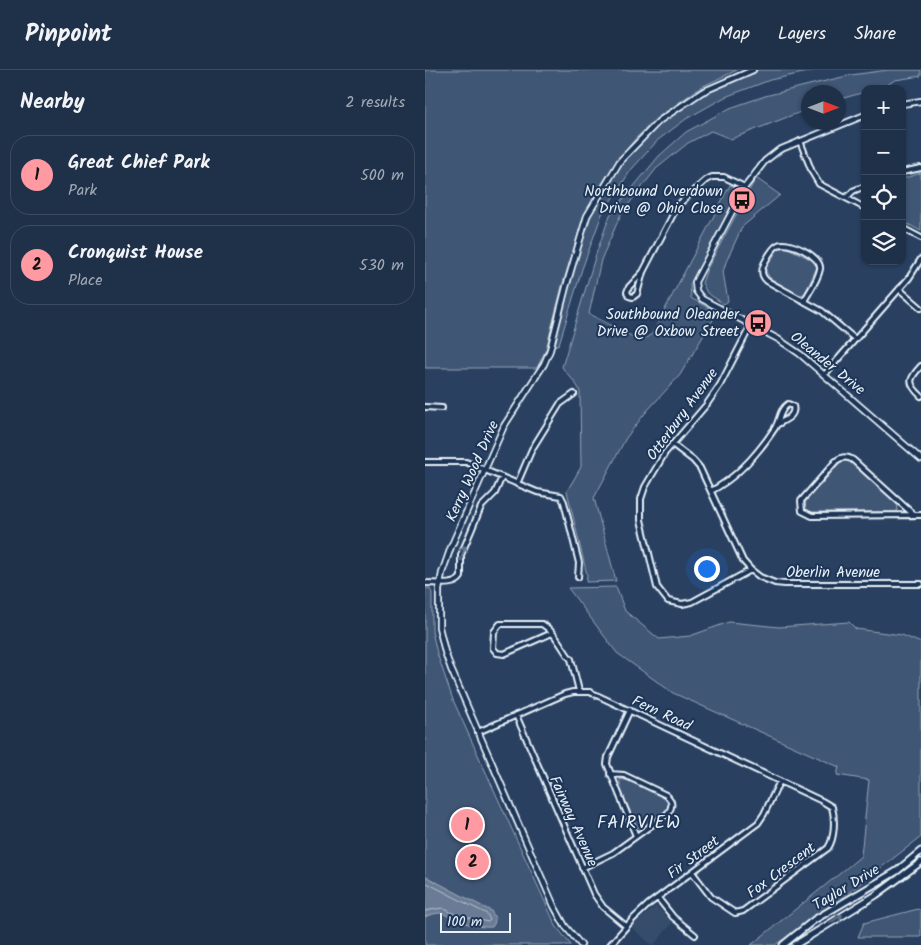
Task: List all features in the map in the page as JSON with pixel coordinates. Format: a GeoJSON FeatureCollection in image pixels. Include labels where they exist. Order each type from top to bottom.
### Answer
{"type":"FeatureCollection","features":[{"type":"Feature","properties":{"kind":"main road","name":"Taylor Drive"},"geometry":{"type":"LineString","coordinates":[[783,945],[814,920],[897,871],[921,851]]}},
{"type":"Feature","properties":{"kind":"main road","name":"Taylor Drive"},"geometry":{"type":"LineString","coordinates":[[795,945],[875,895],[921,862]]}},
{"type":"Feature","properties":{"kind":"street","name":"Kerry Wood Drive"},"geometry":{"type":"LineString","coordinates":[[581,945],[565,926],[554,906],[445,652],[439,627],[440,584],[451,547],[504,426],[544,364],[550,350],[587,216],[620,161],[659,121],[673,111],[702,92],[753,70]]}},
{"type":"Feature","properties":{"kind":"street"},"geometry":{"type":"LineString","coordinates":[[906,103],[921,101]]}},
{"type":"Feature","properties":{"kind":"street"},"geometry":{"type":"LineString","coordinates":[[643,272],[629,287],[627,292],[629,296],[633,297],[637,294],[643,272],[676,207],[703,182],[709,178],[720,176],[731,179],[745,187],[765,161],[779,150],[861,117]]}},
{"type":"Feature","properties":{"kind":"street"},"geometry":{"type":"LineString","coordinates":[[800,140],[817,182],[861,206]]}},
{"type":"Feature","properties":{"kind":"street"},"geometry":{"type":"LineString","coordinates":[[906,171],[921,168]]}},
{"type":"Feature","properties":{"kind":"street","name":"Oleander Drive"},"geometry":{"type":"LineString","coordinates":[[745,187],[695,282],[696,291],[707,302],[789,345],[825,374],[921,459]]}},
{"type":"Feature","properties":{"kind":"street"},"geometry":{"type":"LineString","coordinates":[[846,198],[853,191],[861,188]]}},
{"type":"Feature","properties":{"kind":"street"},"geometry":{"type":"LineString","coordinates":[[906,230],[921,238]]}},
{"type":"Feature","properties":{"kind":"street"},"geometry":{"type":"LineString","coordinates":[[804,301],[819,272],[820,266],[818,261],[791,245],[779,244],[771,251],[767,259],[762,270],[763,277],[826,314],[855,339]]}},
{"type":"Feature","properties":{"kind":"street"},"geometry":{"type":"LineString","coordinates":[[825,374],[899,289],[921,259]]}},
{"type":"Feature","properties":{"kind":"street"},"geometry":{"type":"LineString","coordinates":[[899,289],[921,308]]}},
{"type":"Feature","properties":{"kind":"street","name":"Otterbury Avenue"},"geometry":{"type":"LineString","coordinates":[[751,325],[716,392],[672,444],[645,487],[640,508],[642,525],[657,588],[671,602],[687,603],[751,570]]}},
{"type":"Feature","properties":{"kind":"street"},"geometry":{"type":"LineString","coordinates":[[921,366],[912,375],[911,381],[912,387],[921,396]]}},
{"type":"Feature","properties":{"kind":"street"},"geometry":{"type":"LineString","coordinates":[[517,484],[532,449],[560,404],[575,394]]}},
{"type":"Feature","properties":{"kind":"street"},"geometry":{"type":"LineString","coordinates":[[711,491],[733,477],[778,424],[793,414],[793,406],[788,404],[784,407],[778,424]]}},
{"type":"Feature","properties":{"kind":"street"},"geometry":{"type":"LineString","coordinates":[[425,408],[442,408]]}},
{"type":"Feature","properties":{"kind":"street","name":"Oberlin Avenue"},"geometry":{"type":"LineString","coordinates":[[672,444],[698,466],[739,554],[751,570],[760,577],[780,584],[921,584]]}},
{"type":"Feature","properties":{"kind":"street"},"geometry":{"type":"LineString","coordinates":[[914,516],[853,460],[847,457],[836,461],[801,501],[802,511],[811,516],[914,516],[921,515]]}},
{"type":"Feature","properties":{"kind":"street"},"geometry":{"type":"LineString","coordinates":[[425,462],[462,462],[537,492],[559,495],[563,499],[579,563],[578,577]]}},
{"type":"Feature","properties":{"kind":"street"},"geometry":{"type":"LineString","coordinates":[[425,583],[455,583],[460,580],[461,555],[481,506],[495,493],[502,477]]}},
{"type":"Feature","properties":{"kind":"street"},"geometry":{"type":"LineString","coordinates":[[478,732],[565,694],[579,691],[571,660],[552,633],[541,623],[502,623],[495,629],[493,648],[497,653],[504,654],[552,633]]}},
{"type":"Feature","properties":{"kind":"street","name":"Fern Road"},"geometry":{"type":"LineString","coordinates":[[579,691],[593,693],[630,710],[831,807]]}},
{"type":"Feature","properties":{"kind":"street"},"geometry":{"type":"LineString","coordinates":[[630,710],[608,757],[607,764],[636,836]]}},
{"type":"Feature","properties":{"kind":"street","name":"Fairway Avenue"},"geometry":{"type":"LineString","coordinates":[[516,715],[593,894],[600,903],[626,926]]}},
{"type":"Feature","properties":{"kind":"street"},"geometry":{"type":"LineString","coordinates":[[582,868],[613,853],[669,812],[671,806],[671,800],[666,795],[626,776],[610,774]]}},
{"type":"Feature","properties":{"kind":"street","name":"Fir Street"},"geometry":{"type":"LineString","coordinates":[[610,945],[626,926],[658,898],[757,823],[763,816],[780,781]]}},
{"type":"Feature","properties":{"kind":"street","name":"Fox Crescent"},"geometry":{"type":"LineString","coordinates":[[692,872],[714,899],[735,912],[743,911],[828,848],[833,837],[831,807]]}},
{"type":"Feature","properties":{"kind":"street"},"geometry":{"type":"LineString","coordinates":[[658,898],[673,917],[695,935]]}},
{"type":"Feature","properties":{"kind":"shaded area"},"geometry":{"type":"Polygon","coordinates":[[[425,70],[737,70],[701,87],[657,118],[635,139],[606,177],[584,215],[562,286],[546,349],[537,368],[425,368],[425,70]]]}},
{"type":"Feature","properties":{"kind":"shaded area"},"geometry":{"type":"Polygon","coordinates":[[[753,70],[817,70],[770,80],[725,97],[686,119],[658,140],[631,170],[602,214],[582,269],[559,344],[554,346],[566,287],[587,216],[620,161],[659,121],[702,92],[753,70]]]}},
{"type":"Feature","properties":{"kind":"shaded area"},"geometry":{"type":"Polygon","coordinates":[[[888,70],[921,70],[921,76],[895,80],[887,85],[861,85],[861,93],[846,97],[846,85],[809,85],[851,75],[888,70]]]}},
{"type":"Feature","properties":{"kind":"shaded area"},"geometry":{"type":"Polygon","coordinates":[[[801,87],[801,112],[731,139],[711,131],[688,143],[656,169],[621,214],[601,260],[589,314],[641,341],[652,334],[730,185],[740,189],[690,285],[691,298],[717,313],[680,375],[646,412],[626,438],[594,498],[616,581],[586,582],[587,575],[567,491],[581,467],[580,392],[575,382],[562,367],[596,254],[610,215],[659,156],[686,132],[730,108],[765,96],[801,87]]]}},
{"type":"Feature","properties":{"kind":"shaded area"},"geometry":{"type":"Polygon","coordinates":[[[921,173],[921,231],[906,223],[906,178],[921,173]]]}},
{"type":"Feature","properties":{"kind":"shaded area"},"geometry":{"type":"Polygon","coordinates":[[[756,178],[780,195],[742,227],[723,272],[728,301],[724,304],[707,293],[702,283],[707,269],[756,178]]]}},
{"type":"Feature","properties":{"kind":"shaded area"},"geometry":{"type":"Polygon","coordinates":[[[786,247],[814,261],[817,267],[805,294],[798,295],[770,278],[765,270],[778,249],[786,247]]]}},
{"type":"Feature","properties":{"kind":"shaded area"},"geometry":{"type":"Polygon","coordinates":[[[848,460],[898,505],[897,512],[809,512],[805,507],[806,501],[841,462],[848,460]]]}},
{"type":"Feature","properties":{"kind":"shaded area"},"geometry":{"type":"Polygon","coordinates":[[[616,587],[625,611],[659,639],[690,636],[729,622],[779,627],[849,622],[856,629],[902,635],[921,643],[921,837],[844,896],[775,945],[751,945],[861,856],[869,780],[837,775],[839,767],[673,693],[617,653],[568,588],[616,587]]]}},
{"type":"Feature","properties":{"kind":"shaded area"},"geometry":{"type":"Polygon","coordinates":[[[425,588],[430,589],[432,593],[432,631],[437,653],[453,700],[556,926],[571,945],[425,945],[425,588]]]}},
{"type":"Feature","properties":{"kind":"shaded area"},"geometry":{"type":"Polygon","coordinates":[[[620,779],[630,781],[666,799],[668,804],[667,810],[644,827],[637,827],[620,788],[620,779]]]}},
{"type":"Feature","properties":{"kind":"shaded area"},"geometry":{"type":"Polygon","coordinates":[[[656,906],[672,923],[652,945],[631,927],[656,906]]]}},
{"type":"Feature","properties":{"kind":"shaded area"},"geometry":{"type":"Polygon","coordinates":[[[918,909],[921,911],[921,937],[858,937],[864,923],[918,909]]]}},
{"type":"Feature","properties":{"kind":"water"},"geometry":{"type":"Polygon","coordinates":[[[425,876],[491,911],[494,915],[495,923],[492,927],[483,927],[454,919],[441,913],[425,917],[425,876]]]}},
{"type":"Feature","properties":{"kind":"place","name":"Northbound Overdown Drive @ Ohio Close"},"geometry":{"type":"Point","coordinates":[742,200]}},
{"type":"Feature","properties":{"kind":"place","name":"Southbound Oleander Drive @ Oxbow Street"},"geometry":{"type":"Point","coordinates":[758,323]}},
{"type":"Feature","properties":{"kind":"place","name":"Great Chief Park"},"geometry":{"type":"Point","coordinates":[467,825]}},
{"type":"Feature","properties":{"kind":"place","name":"Cronquist House"},"geometry":{"type":"Point","coordinates":[473,862]}},
{"type":"Feature","properties":{"kind":"district","name":"FAIRVIEW"},"geometry":{"type":"Point","coordinates":[639,822]}}]}
